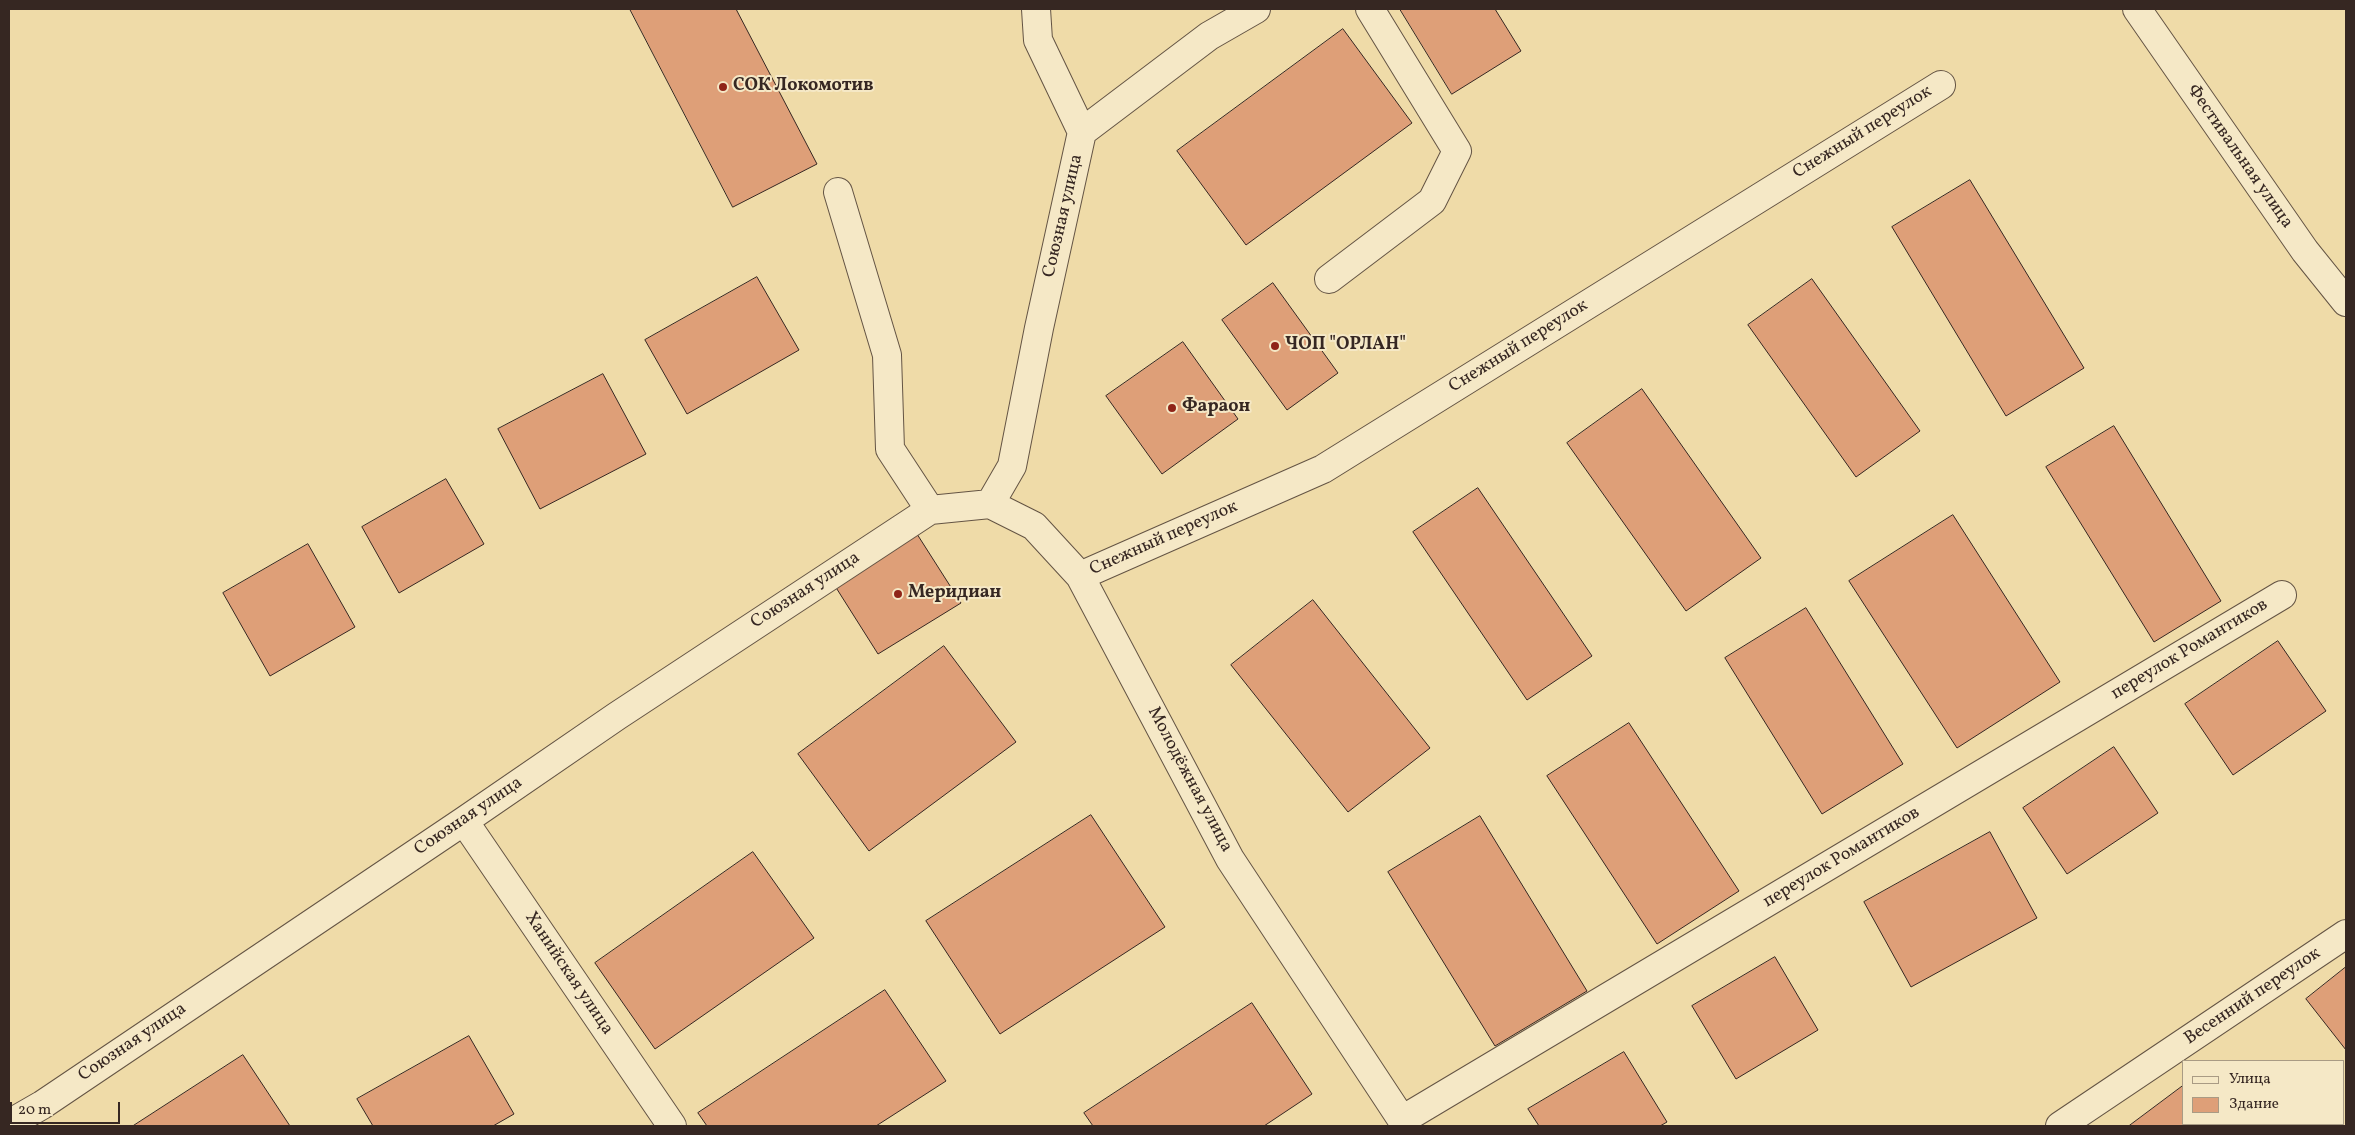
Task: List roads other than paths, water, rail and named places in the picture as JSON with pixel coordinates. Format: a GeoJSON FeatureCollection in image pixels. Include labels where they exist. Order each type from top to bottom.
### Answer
{"type":"FeatureCollection","features":[{"type":"Feature","properties":{"kind":"street"},"geometry":{"type":"LineString","coordinates":[[1036,9],[1038,40],[1082,132]]}},
{"type":"Feature","properties":{"kind":"street","name":"Союзная улица"},"geometry":{"type":"LineString","coordinates":[[990,504],[1012,466],[1039,328],[1082,132],[1209,36],[1256,9]]}},
{"type":"Feature","properties":{"kind":"street"},"geometry":{"type":"LineString","coordinates":[[1329,279],[1432,201],[1457,151],[1370,9]]}},
{"type":"Feature","properties":{"kind":"street","name":"Фестивальная улица"},"geometry":{"type":"LineString","coordinates":[[2137,9],[2305,251],[2346,302]]}},
{"type":"Feature","properties":{"kind":"street","name":"Снежный переулок"},"geometry":{"type":"LineString","coordinates":[[1080,576],[1323,469],[1941,85]]}},
{"type":"Feature","properties":{"kind":"street"},"geometry":{"type":"LineString","coordinates":[[838,192],[887,355],[890,449],[930,510],[990,504]]}},
{"type":"Feature","properties":{"kind":"street","name":"Молодёжная улица"},"geometry":{"type":"LineString","coordinates":[[990,504],[1034,526],[1080,576],[1230,859],[1404,1123]]}},
{"type":"Feature","properties":{"kind":"street","name":"Союзная улица"},"geometry":{"type":"LineString","coordinates":[[9,1124],[50,1099],[617,716],[930,510]]}},
{"type":"Feature","properties":{"kind":"street","name":"переулок Романтиков"},"geometry":{"type":"LineString","coordinates":[[1404,1123],[2282,595]]}},
{"type":"Feature","properties":{"kind":"street","name":"Ханийская улица"},"geometry":{"type":"LineString","coordinates":[[464,821],[672,1126]]}},
{"type":"Feature","properties":{"kind":"street","name":"Весенний переулок"},"geometry":{"type":"LineString","coordinates":[[2060,1126],[2346,934]]}},
{"type":"Feature","properties":{"kind":"place","name":"СОК Локомотив"},"geometry":{"type":"Point","coordinates":[723,87]}},
{"type":"Feature","properties":{"kind":"place","name":"ЧОП \"ОРЛАН\""},"geometry":{"type":"Point","coordinates":[1275,346]}},
{"type":"Feature","properties":{"kind":"place","name":"Фараон"},"geometry":{"type":"Point","coordinates":[1172,408]}},
{"type":"Feature","properties":{"kind":"place","name":"Меридиан"},"geometry":{"type":"Point","coordinates":[898,594]}}]}
